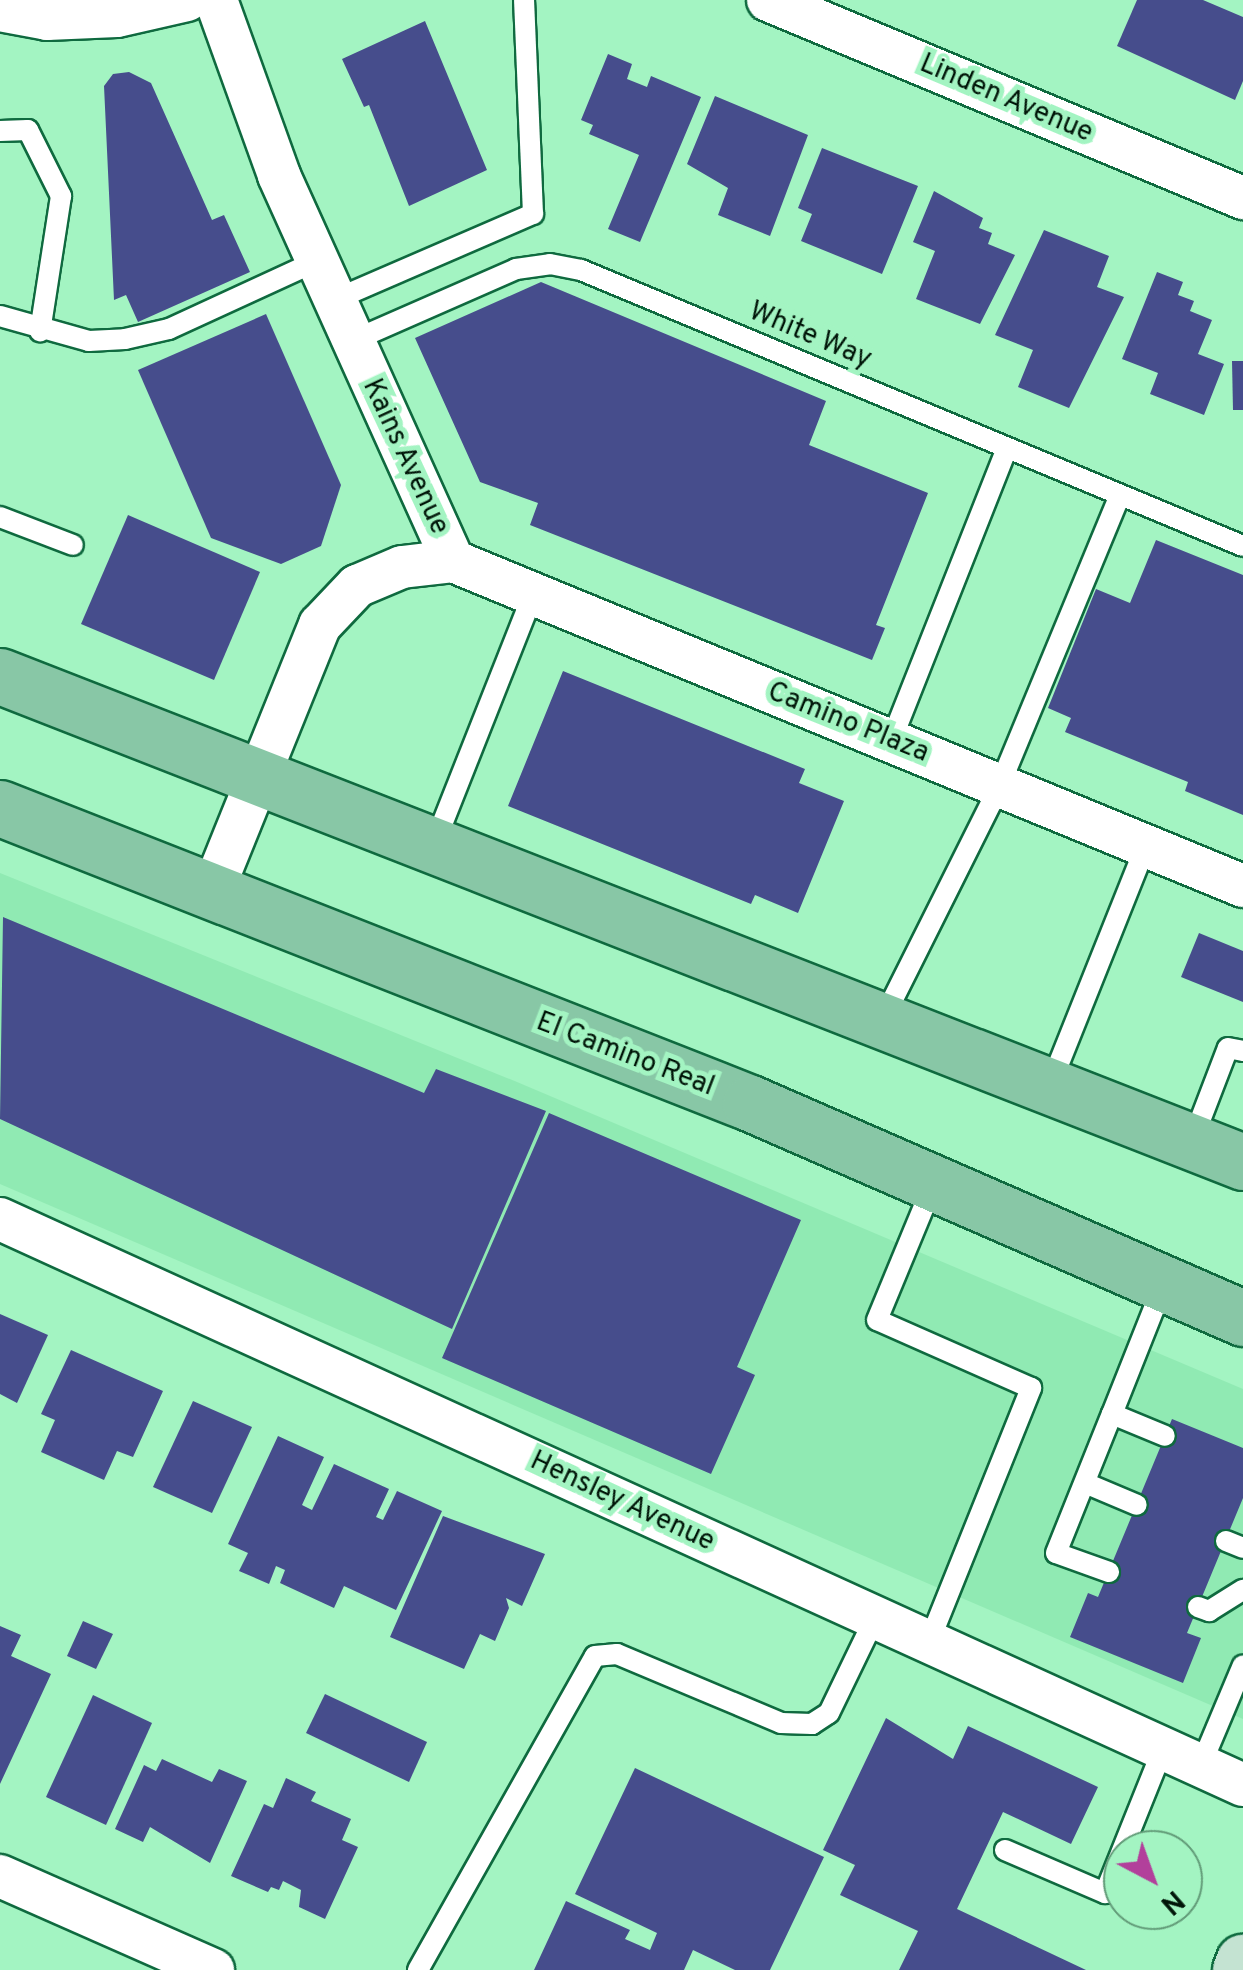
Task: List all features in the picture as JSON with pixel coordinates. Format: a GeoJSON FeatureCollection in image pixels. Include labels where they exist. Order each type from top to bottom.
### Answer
{"type":"FeatureCollection","features":[{"type":"Feature","properties":{"kind":"main road"},"geometry":{"type":"LineString","coordinates":[[0,676],[256,781],[884,1018],[1243,1162]]}},
{"type":"Feature","properties":{"kind":"main road","name":"El Camino Real"},"geometry":{"type":"LineString","coordinates":[[0,808],[750,1102],[1243,1318]]}},
{"type":"Feature","properties":{"kind":"main road"},"geometry":{"type":"LineString","coordinates":[[1240,1970],[1243,1962]]}},
{"type":"Feature","properties":{"kind":"street"},"geometry":{"type":"LineString","coordinates":[[0,10],[46,18],[117,16],[187,0]]}},
{"type":"Feature","properties":{"kind":"street","name":"Kains Avenue"},"geometry":{"type":"LineString","coordinates":[[212,892],[320,626],[357,586],[402,567],[453,561],[352,342],[216,0]]}},
{"type":"Feature","properties":{"kind":"street","name":"Linden Avenue"},"geometry":{"type":"LineString","coordinates":[[768,0],[1243,198]]}},
{"type":"Feature","properties":{"kind":"street","name":"Camino Plaza"},"geometry":{"type":"LineString","coordinates":[[453,561],[1243,886]]}},
{"type":"Feature","properties":{"kind":"street","name":"Hensley Avenue"},"geometry":{"type":"LineString","coordinates":[[0,1220],[1243,1785]]}},
{"type":"Feature","properties":{"kind":"street"},"geometry":{"type":"LineString","coordinates":[[0,1876],[213,1970]]}},
{"type":"Feature","properties":{"kind":"lane"},"geometry":{"type":"LineString","coordinates":[[0,316],[40,331],[89,342],[154,332],[533,214],[524,0]]}},
{"type":"Feature","properties":{"kind":"lane"},"geometry":{"type":"LineString","coordinates":[[0,131],[28,130],[61,196],[40,331]]}},
{"type":"Feature","properties":{"kind":"lane","name":"White Way"},"geometry":{"type":"LineString","coordinates":[[352,342],[516,269],[550,264],[581,270],[1243,546]]}},
{"type":"Feature","properties":{"kind":"lane"},"geometry":{"type":"LineString","coordinates":[[891,740],[1007,448]]}},
{"type":"Feature","properties":{"kind":"lane"},"geometry":{"type":"LineString","coordinates":[[884,1018],[1000,787],[1120,495]]}},
{"type":"Feature","properties":{"kind":"lane"},"geometry":{"type":"LineString","coordinates":[[0,517],[73,544]]}},
{"type":"Feature","properties":{"kind":"lane"},"geometry":{"type":"LineString","coordinates":[[432,848],[533,594]]}},
{"type":"Feature","properties":{"kind":"lane"},"geometry":{"type":"LineString","coordinates":[[1050,1084],[1146,846]]}},
{"type":"Feature","properties":{"kind":"lane"},"geometry":{"type":"LineString","coordinates":[[1192,1142],[1228,1048],[1243,1051]]}},
{"type":"Feature","properties":{"kind":"lane"},"geometry":{"type":"LineString","coordinates":[[928,1642],[1030,1388],[876,1320],[934,1183]]}},
{"type":"Feature","properties":{"kind":"lane"},"geometry":{"type":"LineString","coordinates":[[1109,1572],[1056,1553],[1164,1284]]}},
{"type":"Feature","properties":{"kind":"lane"},"geometry":{"type":"LineString","coordinates":[[1112,1414],[1165,1436]]}},
{"type":"Feature","properties":{"kind":"lane"},"geometry":{"type":"LineString","coordinates":[[1085,1483],[1137,1504]]}},
{"type":"Feature","properties":{"kind":"lane"},"geometry":{"type":"LineString","coordinates":[[1198,1607],[1209,1611],[1243,1590]]}},
{"type":"Feature","properties":{"kind":"lane"},"geometry":{"type":"LineString","coordinates":[[418,1970],[595,1656],[617,1654],[780,1722],[812,1724],[829,1713],[875,1618]]}},
{"type":"Feature","properties":{"kind":"lane"},"geometry":{"type":"LineString","coordinates":[[1005,1850],[1105,1893],[1182,1757],[1243,1664]]}},
{"type":"Feature","properties":{"kind":"shaded area"},"geometry":{"type":"Polygon","coordinates":[[[0,873],[517,1082],[1243,1389],[1243,1719],[0,1184],[0,873]]]}},
{"type":"Feature","properties":{"kind":"building"},"geometry":{"type":"Polygon","coordinates":[[[1137,0],[1203,0],[1243,17],[1243,81],[1235,100],[1117,46],[1137,0]]]}},
{"type":"Feature","properties":{"kind":"building"},"geometry":{"type":"Polygon","coordinates":[[[425,21],[487,170],[409,206],[369,105],[364,107],[342,59],[425,21]]]}},
{"type":"Feature","properties":{"kind":"building"},"geometry":{"type":"Polygon","coordinates":[[[608,54],[632,64],[627,79],[647,87],[651,76],[701,97],[640,242],[608,229],[639,155],[589,134],[593,125],[581,120],[608,54]]]}},
{"type":"Feature","properties":{"kind":"building"},"geometry":{"type":"Polygon","coordinates":[[[129,72],[151,83],[212,220],[224,215],[250,272],[138,322],[126,295],[114,300],[104,86],[113,74],[129,72]]]}},
{"type":"Feature","properties":{"kind":"building"},"geometry":{"type":"Polygon","coordinates":[[[715,96],[808,135],[770,236],[718,215],[728,188],[687,164],[715,96]]]}},
{"type":"Feature","properties":{"kind":"building"},"geometry":{"type":"Polygon","coordinates":[[[822,148],[918,186],[882,274],[801,241],[812,214],[798,208],[822,148]]]}},
{"type":"Feature","properties":{"kind":"building"},"geometry":{"type":"Polygon","coordinates":[[[934,191],[983,218],[979,228],[992,233],[988,244],[1015,255],[980,324],[916,299],[935,251],[913,242],[934,191]]]}},
{"type":"Feature","properties":{"kind":"building"},"geometry":{"type":"Polygon","coordinates":[[[1044,230],[1109,256],[1097,287],[1124,297],[1069,408],[1018,387],[1033,350],[995,335],[1044,230]]]}},
{"type":"Feature","properties":{"kind":"building"},"geometry":{"type":"Polygon","coordinates":[[[1157,272],[1183,282],[1178,295],[1194,301],[1190,311],[1212,320],[1198,354],[1224,364],[1204,415],[1150,394],[1158,373],[1122,359],[1157,272]]]}},
{"type":"Feature","properties":{"kind":"building"},"geometry":{"type":"Polygon","coordinates":[[[541,282],[826,401],[809,445],[928,493],[876,625],[885,628],[872,660],[530,525],[538,503],[480,482],[415,338],[541,282]]]}},
{"type":"Feature","properties":{"kind":"building"},"geometry":{"type":"Polygon","coordinates":[[[266,314],[341,485],[321,546],[281,564],[211,538],[138,370],[266,314]]]}},
{"type":"Feature","properties":{"kind":"building"},"geometry":{"type":"Polygon","coordinates":[[[1232,361],[1243,361],[1243,410],[1233,410],[1232,361]]]}},
{"type":"Feature","properties":{"kind":"building"},"geometry":{"type":"Polygon","coordinates":[[[128,515],[260,572],[214,680],[81,624],[128,515]]]}},
{"type":"Feature","properties":{"kind":"building"},"geometry":{"type":"Polygon","coordinates":[[[1156,540],[1243,575],[1243,815],[1185,791],[1188,782],[1065,732],[1071,718],[1048,708],[1096,589],[1130,603],[1156,540]]]}},
{"type":"Feature","properties":{"kind":"building"},"geometry":{"type":"Polygon","coordinates":[[[563,671],[805,769],[799,783],[844,801],[798,913],[755,895],[751,904],[508,806],[563,671]]]}},
{"type":"Feature","properties":{"kind":"building"},"geometry":{"type":"Polygon","coordinates":[[[3,917],[424,1093],[436,1069],[546,1111],[452,1329],[0,1119],[3,917]]]}},
{"type":"Feature","properties":{"kind":"building"},"geometry":{"type":"Polygon","coordinates":[[[1199,933],[1243,951],[1243,1002],[1181,977],[1199,933]]]}},
{"type":"Feature","properties":{"kind":"building"},"geometry":{"type":"Polygon","coordinates":[[[549,1113],[801,1220],[737,1367],[755,1375],[711,1474],[442,1358],[549,1113]]]}},
{"type":"Feature","properties":{"kind":"building"},"geometry":{"type":"Polygon","coordinates":[[[0,1314],[48,1335],[17,1403],[0,1394],[0,1314]]]}},
{"type":"Feature","properties":{"kind":"building"},"geometry":{"type":"Polygon","coordinates":[[[71,1350],[163,1391],[133,1457],[117,1451],[104,1480],[41,1452],[55,1420],[41,1414],[71,1350]]]}},
{"type":"Feature","properties":{"kind":"building"},"geometry":{"type":"Polygon","coordinates":[[[193,1401],[252,1427],[212,1513],[153,1487],[193,1401]]]}},
{"type":"Feature","properties":{"kind":"building"},"geometry":{"type":"Polygon","coordinates":[[[1172,1419],[1243,1448],[1243,1498],[1187,1633],[1201,1638],[1183,1683],[1070,1637],[1088,1593],[1098,1597],[1172,1419]]]}},
{"type":"Feature","properties":{"kind":"building"},"geometry":{"type":"Polygon","coordinates":[[[278,1436],[324,1457],[302,1505],[312,1510],[334,1464],[389,1489],[376,1517],[383,1520],[397,1491],[442,1511],[396,1610],[344,1586],[334,1608],[280,1583],[285,1570],[276,1566],[269,1584],[239,1571],[248,1553],[228,1544],[278,1436]]]}},
{"type":"Feature","properties":{"kind":"building"},"geometry":{"type":"Polygon","coordinates":[[[443,1516],[545,1554],[522,1606],[506,1598],[509,1608],[495,1641],[480,1634],[464,1669],[390,1637],[443,1516]]]}},
{"type":"Feature","properties":{"kind":"building"},"geometry":{"type":"Polygon","coordinates":[[[83,1621],[113,1634],[96,1669],[67,1656],[83,1621]]]}},
{"type":"Feature","properties":{"kind":"building"},"geometry":{"type":"Polygon","coordinates":[[[0,1626],[21,1635],[11,1656],[51,1674],[0,1784],[0,1626]]]}},
{"type":"Feature","properties":{"kind":"building"},"geometry":{"type":"Polygon","coordinates":[[[325,1694],[427,1742],[409,1782],[306,1733],[325,1694]]]}},
{"type":"Feature","properties":{"kind":"building"},"geometry":{"type":"Polygon","coordinates":[[[93,1695],[152,1723],[106,1825],[46,1797],[93,1695]]]}},
{"type":"Feature","properties":{"kind":"building"},"geometry":{"type":"Polygon","coordinates":[[[886,1718],[953,1759],[968,1726],[1098,1787],[1071,1844],[1003,1812],[957,1909],[1086,1970],[899,1970],[918,1931],[840,1895],[855,1865],[823,1850],[886,1718]]]}},
{"type":"Feature","properties":{"kind":"building"},"geometry":{"type":"Polygon","coordinates":[[[162,1759],[212,1782],[219,1769],[247,1781],[210,1863],[150,1827],[143,1842],[115,1829],[144,1765],[156,1771],[162,1759]]]}},
{"type":"Feature","properties":{"kind":"building"},"geometry":{"type":"Polygon","coordinates":[[[635,1768],[824,1857],[770,1970],[735,1970],[693,1950],[684,1970],[534,1970],[566,1901],[630,1930],[625,1939],[650,1950],[657,1933],[575,1894],[635,1768]]]}},
{"type":"Feature","properties":{"kind":"building"},"geometry":{"type":"Polygon","coordinates":[[[286,1778],[316,1792],[311,1801],[351,1819],[342,1840],[358,1847],[325,1919],[299,1907],[301,1890],[283,1881],[279,1890],[271,1887],[268,1892],[231,1876],[264,1804],[273,1808],[286,1778]]]}}]}
